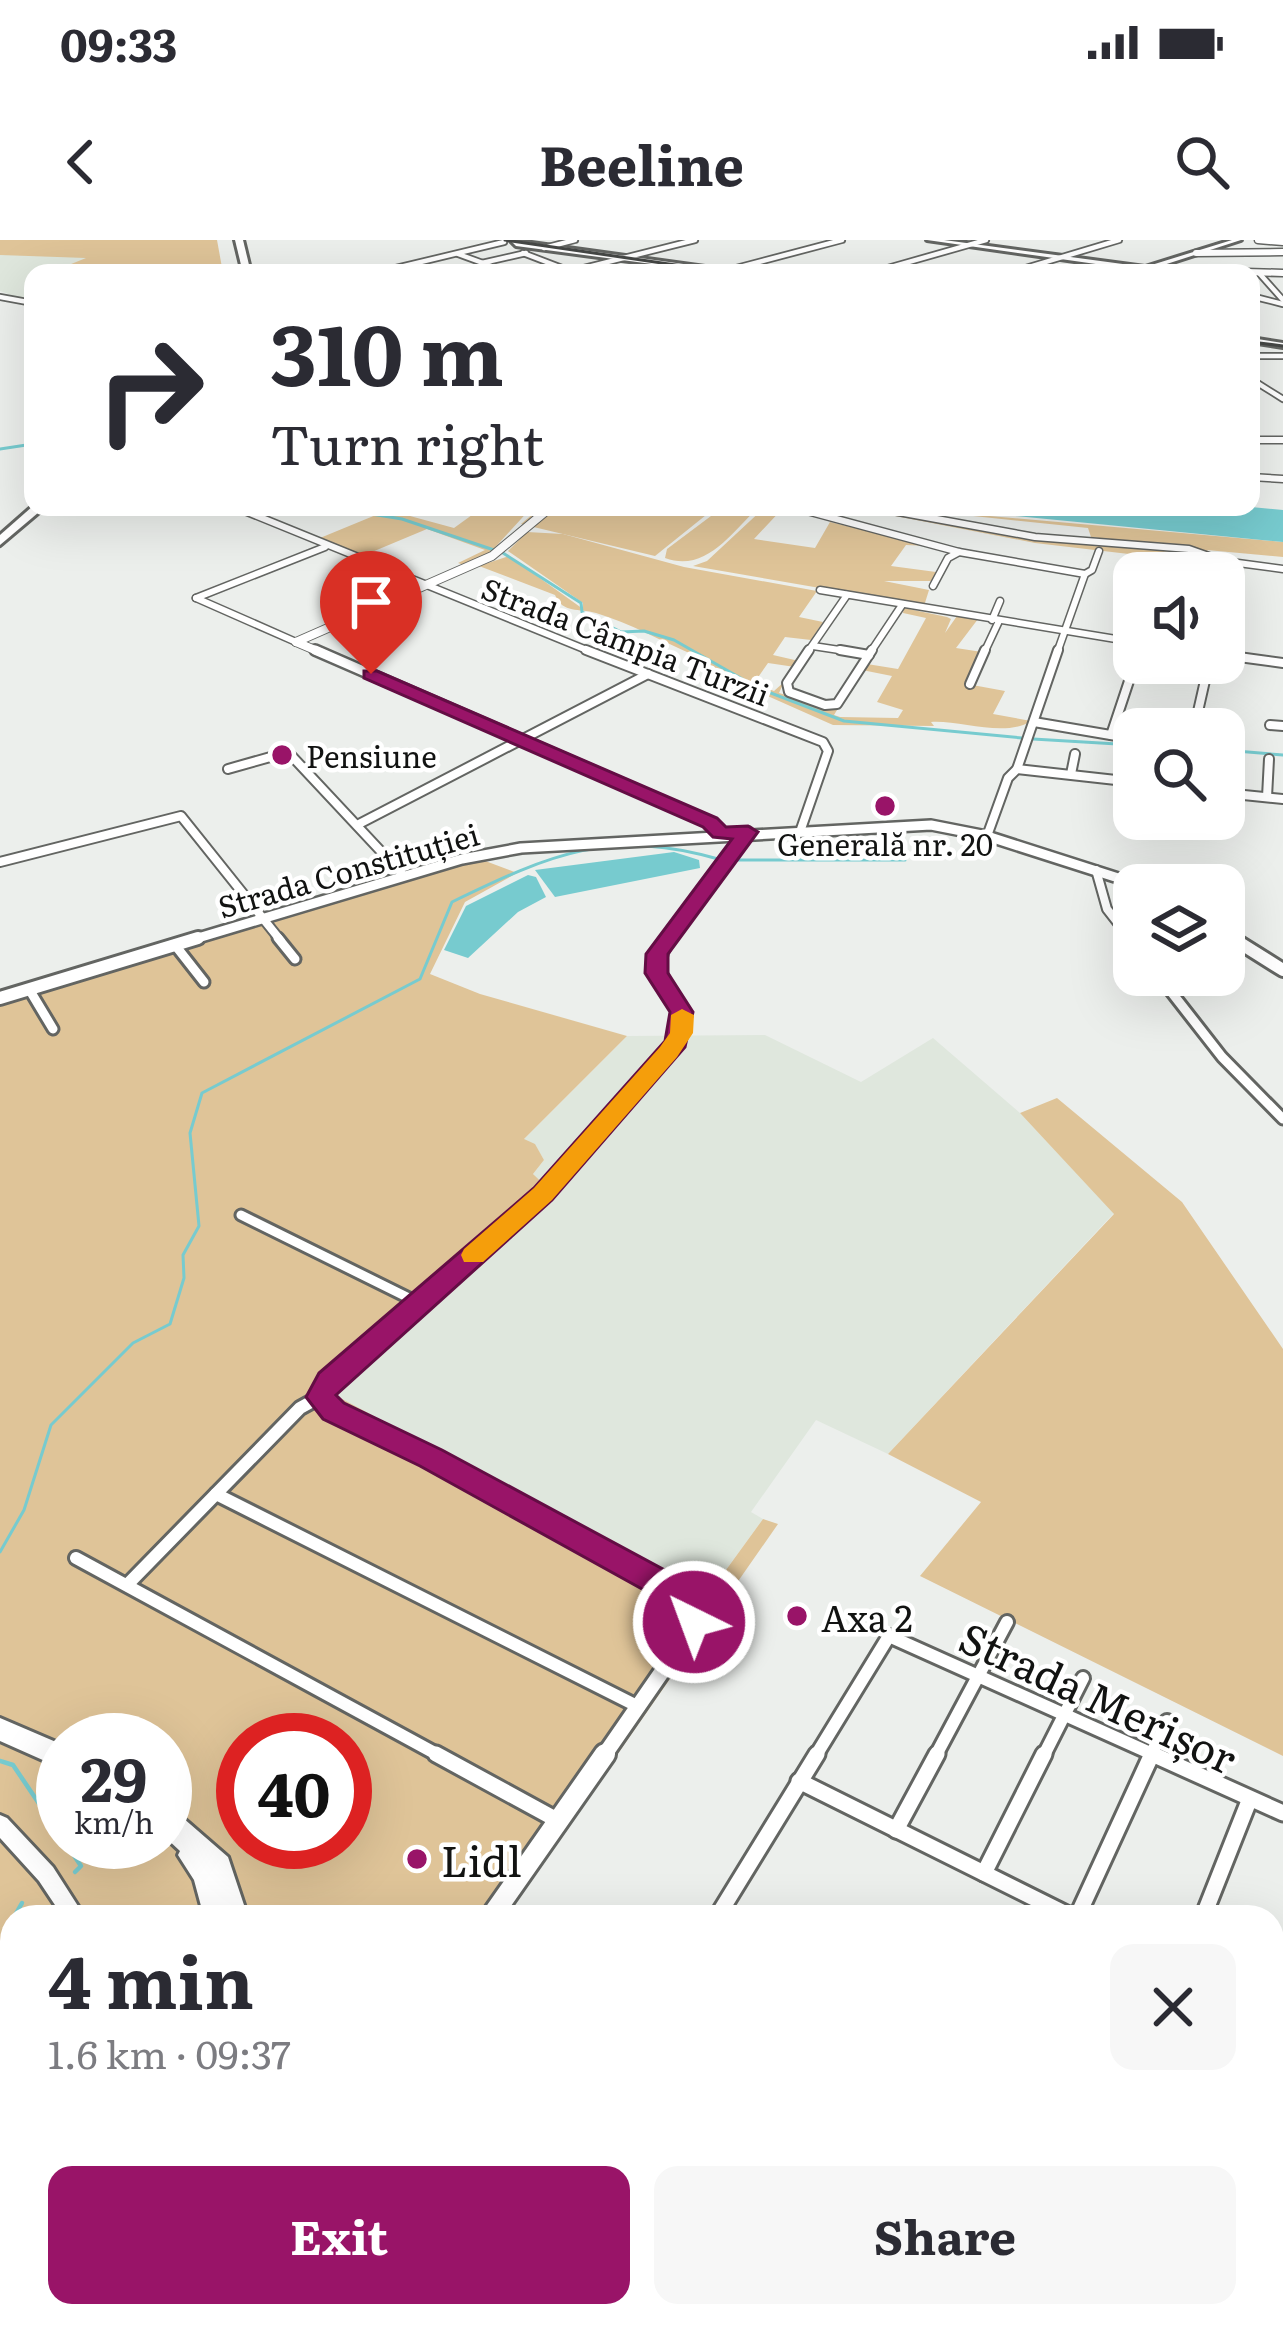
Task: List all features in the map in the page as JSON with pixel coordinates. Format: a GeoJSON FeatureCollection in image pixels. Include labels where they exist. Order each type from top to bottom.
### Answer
{"type":"FeatureCollection","features":[{"type":"Feature","properties":{"kind":"highway"},"geometry":{"type":"LineString","coordinates":[[0,537],[24,516]]}},
{"type":"Feature","properties":{"kind":"highway"},"geometry":{"type":"LineString","coordinates":[[0,1732],[36,1745]]}},
{"type":"Feature","properties":{"kind":"highway"},"geometry":{"type":"LineString","coordinates":[[192,1843],[218,1866],[230,1905]]}},
{"type":"Feature","properties":{"kind":"highway"},"geometry":{"type":"LineString","coordinates":[[192,1859],[206,1874],[215,1905]]}},
{"type":"Feature","properties":{"kind":"main road"},"geometry":{"type":"LineString","coordinates":[[930,240],[1106,264]]}},
{"type":"Feature","properties":{"kind":"main road"},"geometry":{"type":"LineString","coordinates":[[1161,264],[1238,240]]}},
{"type":"Feature","properties":{"kind":"main road"},"geometry":{"type":"LineString","coordinates":[[507,242],[656,264]]}},
{"type":"Feature","properties":{"kind":"main road"},"geometry":{"type":"LineString","coordinates":[[1260,345],[1271,350],[1283,345]]}},
{"type":"Feature","properties":{"kind":"main road"},"geometry":{"type":"LineString","coordinates":[[0,1824],[66,1905]]}},
{"type":"Feature","properties":{"kind":"main road"},"geometry":{"type":"LineString","coordinates":[[33,1862],[55,1905]]}},
{"type":"Feature","properties":{"kind":"street"},"geometry":{"type":"LineString","coordinates":[[455,253],[482,263],[575,240]]}},
{"type":"Feature","properties":{"kind":"street"},"geometry":{"type":"LineString","coordinates":[[600,264],[694,240]]}},
{"type":"Feature","properties":{"kind":"street"},"geometry":{"type":"LineString","coordinates":[[753,264],[842,240]]}},
{"type":"Feature","properties":{"kind":"street"},"geometry":{"type":"LineString","coordinates":[[902,264],[986,240]]}},
{"type":"Feature","properties":{"kind":"street"},"geometry":{"type":"LineString","coordinates":[[1039,264],[1119,240]]}},
{"type":"Feature","properties":{"kind":"street"},"geometry":{"type":"LineString","coordinates":[[1258,240],[1283,242]]}},
{"type":"Feature","properties":{"kind":"street"},"geometry":{"type":"LineString","coordinates":[[411,264],[507,242]]}},
{"type":"Feature","properties":{"kind":"street"},"geometry":{"type":"LineString","coordinates":[[1196,253],[1283,252]]}},
{"type":"Feature","properties":{"kind":"street"},"geometry":{"type":"LineString","coordinates":[[523,254],[547,264]]}},
{"type":"Feature","properties":{"kind":"street"},"geometry":{"type":"LineString","coordinates":[[1260,274],[1283,303]]}},
{"type":"Feature","properties":{"kind":"street"},"geometry":{"type":"LineString","coordinates":[[1260,353],[1271,350],[1283,356]]}},
{"type":"Feature","properties":{"kind":"street","name":"Strada Câmpia Turzii"},"geometry":{"type":"LineString","coordinates":[[255,516],[827,747],[801,829]]}},
{"type":"Feature","properties":{"kind":"street"},"geometry":{"type":"LineString","coordinates":[[296,642],[499,551],[540,516]]}},
{"type":"Feature","properties":{"kind":"street"},"geometry":{"type":"LineString","coordinates":[[825,516],[959,552],[1082,573],[1093,570],[1100,551]]}},
{"type":"Feature","properties":{"kind":"street"},"geometry":{"type":"LineString","coordinates":[[920,516],[1035,537],[1189,549],[1223,561],[1283,569]]}},
{"type":"Feature","properties":{"kind":"street"},"geometry":{"type":"LineString","coordinates":[[325,547],[196,598],[710,822],[721,833]]}},
{"type":"Feature","properties":{"kind":"street"},"geometry":{"type":"LineString","coordinates":[[933,586],[948,558],[959,552]]}},
{"type":"Feature","properties":{"kind":"street"},"geometry":{"type":"LineString","coordinates":[[987,836],[1068,632],[1082,573]]}},
{"type":"Feature","properties":{"kind":"street"},"geometry":{"type":"LineString","coordinates":[[820,590],[1113,639]]}},
{"type":"Feature","properties":{"kind":"street"},"geometry":{"type":"LineString","coordinates":[[847,595],[785,688],[825,705],[839,702],[902,605]]}},
{"type":"Feature","properties":{"kind":"street"},"geometry":{"type":"LineString","coordinates":[[970,684],[1000,601]]}},
{"type":"Feature","properties":{"kind":"street"},"geometry":{"type":"LineString","coordinates":[[813,646],[868,655]]}},
{"type":"Feature","properties":{"kind":"street"},"geometry":{"type":"LineString","coordinates":[[1245,658],[1283,663]]}},
{"type":"Feature","properties":{"kind":"street"},"geometry":{"type":"LineString","coordinates":[[356,825],[648,674]]}},
{"type":"Feature","properties":{"kind":"street"},"geometry":{"type":"LineString","coordinates":[[1034,722],[1111,735],[1128,684]]}},
{"type":"Feature","properties":{"kind":"street"},"geometry":{"type":"LineString","coordinates":[[1270,725],[1283,726]]}},
{"type":"Feature","properties":{"kind":"street"},"geometry":{"type":"LineString","coordinates":[[228,769],[286,752],[404,875]]}},
{"type":"Feature","properties":{"kind":"street"},"geometry":{"type":"LineString","coordinates":[[1071,774],[1075,754]]}},
{"type":"Feature","properties":{"kind":"street"},"geometry":{"type":"LineString","coordinates":[[1267,797],[1269,759]]}},
{"type":"Feature","properties":{"kind":"street"},"geometry":{"type":"LineString","coordinates":[[1017,769],[1113,779]]}},
{"type":"Feature","properties":{"kind":"street"},"geometry":{"type":"LineString","coordinates":[[1245,795],[1283,799]]}},
{"type":"Feature","properties":{"kind":"street"},"geometry":{"type":"LineString","coordinates":[[0,862],[173,815],[186,820],[296,958]]}},
{"type":"Feature","properties":{"kind":"street","name":"Strada Constituției"},"geometry":{"type":"LineString","coordinates":[[0,998],[498,850],[916,824],[987,836],[1113,876]]}},
{"type":"Feature","properties":{"kind":"street"},"geometry":{"type":"LineString","coordinates":[[127,1586],[300,1408],[320,1397],[329,1381],[543,1194],[676,1042],[682,1012],[657,973],[657,954],[748,832]]}},
{"type":"Feature","properties":{"kind":"street"},"geometry":{"type":"LineString","coordinates":[[1096,870],[1104,902],[1113,915]]}},
{"type":"Feature","properties":{"kind":"street"},"geometry":{"type":"LineString","coordinates":[[176,945],[204,982]]}},
{"type":"Feature","properties":{"kind":"street"},"geometry":{"type":"LineString","coordinates":[[1245,946],[1283,970]]}},
{"type":"Feature","properties":{"kind":"street"},"geometry":{"type":"LineString","coordinates":[[29,989],[53,1030]]}},
{"type":"Feature","properties":{"kind":"street"},"geometry":{"type":"LineString","coordinates":[[1174,996],[1222,1058],[1283,1119]]}},
{"type":"Feature","properties":{"kind":"street"},"geometry":{"type":"LineString","coordinates":[[241,1215],[419,1303]]}},
{"type":"Feature","properties":{"kind":"street"},"geometry":{"type":"LineString","coordinates":[[320,1397],[333,1411],[431,1458],[687,1600],[695,1610],[694,1622],[639,1707],[499,1905]]}},
{"type":"Feature","properties":{"kind":"street"},"geometry":{"type":"LineString","coordinates":[[216,1494],[639,1707]]}},
{"type":"Feature","properties":{"kind":"street"},"geometry":{"type":"LineString","coordinates":[[76,1558],[557,1820]]}},
{"type":"Feature","properties":{"kind":"street"},"geometry":{"type":"LineString","coordinates":[[896,1830],[1007,1622]]}},
{"type":"Feature","properties":{"kind":"street","name":"Strada Merișor"},"geometry":{"type":"LineString","coordinates":[[799,1781],[889,1636],[1283,1813]]}},
{"type":"Feature","properties":{"kind":"street"},"geometry":{"type":"LineString","coordinates":[[984,1873],[1083,1678]]}},
{"type":"Feature","properties":{"kind":"street"},"geometry":{"type":"LineString","coordinates":[[1080,1905],[1167,1721]]}},
{"type":"Feature","properties":{"kind":"street"},"geometry":{"type":"LineString","coordinates":[[724,1905],[799,1781],[1049,1905]]}},
{"type":"Feature","properties":{"kind":"street"},"geometry":{"type":"LineString","coordinates":[[1207,1905],[1250,1801]]}},
{"type":"Feature","properties":{"kind":"shaded area"},"geometry":{"type":"Polygon","coordinates":[[[0,240],[217,240],[221,264],[71,264],[86,258],[0,255],[0,240]]]}},
{"type":"Feature","properties":{"kind":"shaded area"},"geometry":{"type":"Polygon","coordinates":[[[0,255],[88,258],[72,264],[24,264],[24,300],[0,291],[0,255]]]}},
{"type":"Feature","properties":{"kind":"shaded area"},"geometry":{"type":"Polygon","coordinates":[[[373,516],[410,516],[454,528],[471,516],[524,516],[490,553],[464,565],[458,563],[485,550],[427,529],[360,557],[320,538],[373,516]]]}},
{"type":"Feature","properties":{"kind":"shaded area"},"geometry":{"type":"Polygon","coordinates":[[[530,516],[705,516],[655,556],[521,524],[530,516]]]}},
{"type":"Feature","properties":{"kind":"shaded area"},"geometry":{"type":"Polygon","coordinates":[[[711,516],[750,516],[717,548],[693,560],[665,558],[667,549],[711,516]]]}},
{"type":"Feature","properties":{"kind":"shaded area"},"geometry":{"type":"Polygon","coordinates":[[[755,516],[776,516],[754,539],[815,548],[830,522],[930,546],[906,545],[891,566],[936,572],[932,581],[884,581],[929,590],[924,606],[693,566],[707,561],[755,516]]]}},
{"type":"Feature","properties":{"kind":"shaded area"},"geometry":{"type":"Polygon","coordinates":[[[896,516],[1032,540],[1112,542],[1169,552],[1113,552],[1035,543],[896,516]]]}},
{"type":"Feature","properties":{"kind":"shaded area"},"geometry":{"type":"Polygon","coordinates":[[[974,516],[1283,542],[1283,557],[1198,552],[1091,537],[1088,528],[974,516]]]}},
{"type":"Feature","properties":{"kind":"shaded area"},"geometry":{"type":"Polygon","coordinates":[[[527,532],[563,534],[684,567],[817,591],[799,617],[823,622],[811,640],[785,637],[773,655],[799,661],[795,667],[768,663],[754,683],[774,691],[784,682],[779,693],[837,710],[834,715],[840,717],[898,718],[903,710],[877,702],[892,676],[862,670],[867,664],[898,669],[926,618],[903,613],[904,608],[951,619],[945,633],[957,616],[978,619],[956,648],[982,652],[967,684],[1005,691],[993,714],[1031,721],[1008,728],[943,722],[931,722],[934,726],[833,725],[689,661],[696,656],[634,627],[567,608],[555,595],[479,566],[509,556],[583,609],[583,603],[508,551],[527,532]]]}},
{"type":"Feature","properties":{"kind":"shaded area"},"geometry":{"type":"Polygon","coordinates":[[[480,859],[517,873],[465,902],[430,974],[480,994],[627,1036],[524,1139],[535,1144],[544,1160],[533,1174],[555,1195],[333,1394],[702,1594],[710,1592],[763,1519],[778,1524],[512,1905],[0,1905],[0,1003],[480,859]]]}},
{"type":"Feature","properties":{"kind":"shaded area"},"geometry":{"type":"Polygon","coordinates":[[[765,1035],[861,1082],[933,1038],[1020,1113],[1114,1213],[888,1454],[816,1420],[751,1512],[763,1519],[709,1593],[702,1594],[332,1394],[555,1196],[533,1174],[544,1160],[535,1145],[523,1140],[627,1036],[765,1035]]]}},
{"type":"Feature","properties":{"kind":"shaded area"},"geometry":{"type":"Polygon","coordinates":[[[1057,1098],[1182,1202],[1283,1349],[1283,1756],[920,1576],[981,1502],[888,1454],[1114,1214],[1020,1113],[1057,1098]]]}},
{"type":"Feature","properties":{"kind":"water"},"geometry":{"type":"Polygon","coordinates":[[[1260,508],[1283,510],[1283,542],[1015,516],[1260,516],[1260,508]]]}},
{"type":"Feature","properties":{"kind":"water"},"geometry":{"type":"Polygon","coordinates":[[[674,852],[699,860],[700,868],[555,897],[535,870],[674,852]]]}},
{"type":"Feature","properties":{"kind":"water"},"geometry":{"type":"Polygon","coordinates":[[[528,875],[536,877],[546,897],[518,912],[468,958],[444,950],[466,906],[528,875]]]}},
{"type":"Feature","properties":{"kind":"waterway"},"geometry":{"type":"LineString","coordinates":[[0,449],[24,445]]}},
{"type":"Feature","properties":{"kind":"waterway"},"geometry":{"type":"LineString","coordinates":[[384,516],[494,550]]}},
{"type":"Feature","properties":{"kind":"waterway"},"geometry":{"type":"LineString","coordinates":[[503,553],[581,603],[582,612],[621,632],[644,631],[674,640],[758,688],[844,721],[1022,738]]}},
{"type":"Feature","properties":{"kind":"waterway"},"geometry":{"type":"LineString","coordinates":[[1033,739],[1113,744]]}},
{"type":"Feature","properties":{"kind":"waterway"},"geometry":{"type":"LineString","coordinates":[[1245,752],[1283,755]]}},
{"type":"Feature","properties":{"kind":"waterway"},"geometry":{"type":"LineString","coordinates":[[0,1552],[24,1510],[51,1425],[133,1343],[170,1324],[184,1278],[183,1255],[199,1226],[190,1133],[202,1093],[420,979],[452,902],[487,885],[552,859],[614,846],[683,850],[722,860]]}},
{"type":"Feature","properties":{"kind":"waterway"},"geometry":{"type":"LineString","coordinates":[[735,860],[905,860]]}},
{"type":"Feature","properties":{"kind":"waterway"},"geometry":{"type":"LineString","coordinates":[[0,1761],[13,1765],[36,1799]]}},
{"type":"Feature","properties":{"kind":"waterway"},"geometry":{"type":"LineString","coordinates":[[75,1872],[78,1869]]}},
{"type":"Feature","properties":{"kind":"tram line"},"geometry":{"type":"LineString","coordinates":[[505,240],[669,264]]}},
{"type":"Feature","properties":{"kind":"tram line"},"geometry":{"type":"LineString","coordinates":[[1260,343],[1283,346]]}},
{"type":"Feature","properties":{"kind":"slow traffic"},"geometry":{"type":"LineString","coordinates":[[474,1255],[543,1194],[669,1052],[681,1033],[682,1015]]}},
{"type":"Feature","properties":{"kind":"place","name":"Pensiune"},"geometry":{"type":"Point","coordinates":[282,755]}},
{"type":"Feature","properties":{"kind":"place","name":"Generală nr. 20"},"geometry":{"type":"Point","coordinates":[885,806]}},
{"type":"Feature","properties":{"kind":"place","name":"Axa 2"},"geometry":{"type":"Point","coordinates":[797,1616]}},
{"type":"Feature","properties":{"kind":"place","name":"Lidl"},"geometry":{"type":"Point","coordinates":[417,1859]}},
{"type":"Feature","properties":{"kind":"route"},"geometry":{"type":"LineString","coordinates":[[371,674],[710,822],[721,833],[748,832],[654,961],[682,1012],[676,1042],[543,1194],[329,1381],[320,1397],[333,1411],[431,1458],[663,1584],[692,1605],[694,1622]]}}]}
